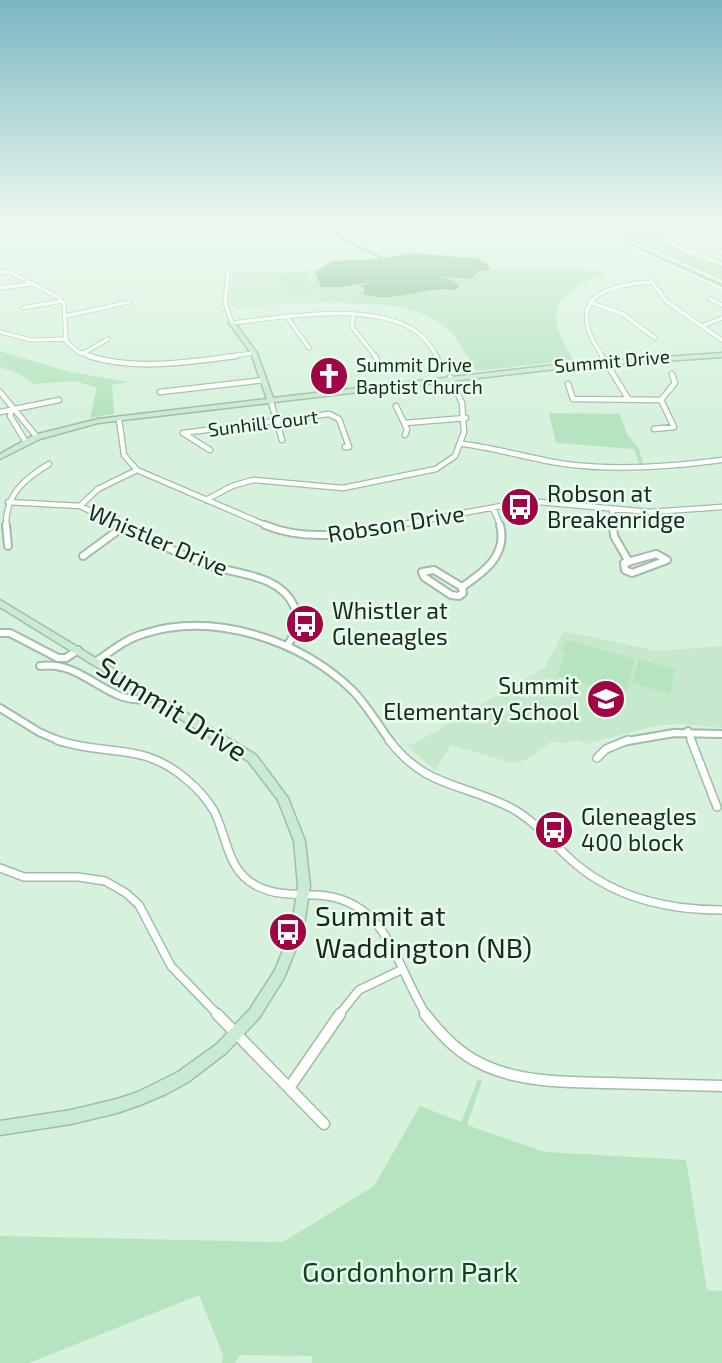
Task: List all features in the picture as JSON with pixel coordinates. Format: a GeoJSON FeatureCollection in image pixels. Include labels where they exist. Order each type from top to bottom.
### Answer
{"type":"FeatureCollection","features":[{"type":"Feature","properties":{"kind":"main road"},"geometry":{"type":"LineString","coordinates":[[232,323],[254,353],[270,400]]}},
{"type":"Feature","properties":{"kind":"main road","name":"Summit Drive"},"geometry":{"type":"LineString","coordinates":[[0,457],[37,437],[79,425],[119,419],[606,361],[722,354]]}},
{"type":"Feature","properties":{"kind":"main road","name":"Summit Drive"},"geometry":{"type":"LineString","coordinates":[[0,603],[239,748],[264,770],[294,818],[302,846],[305,895],[294,942],[263,1001],[236,1034],[183,1077],[116,1109],[0,1128]]}},
{"type":"Feature","properties":{"kind":"street"},"geometry":{"type":"LineString","coordinates":[[38,288],[62,301],[66,316],[65,339],[72,348],[82,354],[122,362],[185,360],[254,353]]}},
{"type":"Feature","properties":{"kind":"street"},"geometry":{"type":"LineString","coordinates":[[227,288],[225,303],[232,323],[322,315],[380,318],[414,330],[424,337],[438,360]]}},
{"type":"Feature","properties":{"kind":"street"},"geometry":{"type":"LineString","coordinates":[[609,288],[593,296],[586,309],[586,321],[593,342],[621,382],[629,400]]}},
{"type":"Feature","properties":{"kind":"street"},"geometry":{"type":"LineString","coordinates":[[655,288],[668,305],[722,340]]}},
{"type":"Feature","properties":{"kind":"street"},"geometry":{"type":"LineString","coordinates":[[710,299],[722,305]]}},
{"type":"Feature","properties":{"kind":"street"},"geometry":{"type":"LineString","coordinates":[[23,308],[62,301]]}},
{"type":"Feature","properties":{"kind":"street"},"geometry":{"type":"LineString","coordinates":[[66,316],[129,302]]}},
{"type":"Feature","properties":{"kind":"street"},"geometry":{"type":"LineString","coordinates":[[589,302],[623,314],[655,338]]}},
{"type":"Feature","properties":{"kind":"street"},"geometry":{"type":"LineString","coordinates":[[287,317],[309,348]]}},
{"type":"Feature","properties":{"kind":"street"},"geometry":{"type":"LineString","coordinates":[[354,317],[352,327],[374,352],[378,362],[376,367]]}},
{"type":"Feature","properties":{"kind":"street"},"geometry":{"type":"LineString","coordinates":[[702,326],[722,318]]}},
{"type":"Feature","properties":{"kind":"street"},"geometry":{"type":"LineString","coordinates":[[0,332],[31,340],[65,339]]}},
{"type":"Feature","properties":{"kind":"street"},"geometry":{"type":"LineString","coordinates":[[82,354],[108,339]]}},
{"type":"Feature","properties":{"kind":"street"},"geometry":{"type":"LineString","coordinates":[[185,360],[186,350]]}},
{"type":"Feature","properties":{"kind":"street"},"geometry":{"type":"LineString","coordinates":[[661,400],[675,383],[672,374]]}},
{"type":"Feature","properties":{"kind":"street"},"geometry":{"type":"LineString","coordinates":[[206,500],[234,484],[258,479],[282,480],[326,489],[345,488],[418,475],[445,466],[459,454],[466,418],[464,403],[451,379]]}},
{"type":"Feature","properties":{"kind":"street"},"geometry":{"type":"LineString","coordinates":[[160,392],[264,380]]}},
{"type":"Feature","properties":{"kind":"street"},"geometry":{"type":"LineString","coordinates":[[568,384],[573,399],[661,400]]}},
{"type":"Feature","properties":{"kind":"street"},"geometry":{"type":"LineString","coordinates":[[0,392],[37,437]]}},
{"type":"Feature","properties":{"kind":"street"},"geometry":{"type":"LineString","coordinates":[[0,412],[58,400]]}},
{"type":"Feature","properties":{"kind":"street"},"geometry":{"type":"LineString","coordinates":[[270,400],[282,440]]}},
{"type":"Feature","properties":{"kind":"street"},"geometry":{"type":"LineString","coordinates":[[654,429],[674,427],[661,400]]}},
{"type":"Feature","properties":{"kind":"street"},"geometry":{"type":"LineString","coordinates":[[396,406],[407,429],[405,435]]}},
{"type":"Feature","properties":{"kind":"street"},"geometry":{"type":"LineString","coordinates":[[12,409],[10,416],[26,442]]}},
{"type":"Feature","properties":{"kind":"street","name":"Sunhill Court"},"geometry":{"type":"LineString","coordinates":[[210,450],[183,433],[329,414],[340,419],[349,447],[345,447]]}},
{"type":"Feature","properties":{"kind":"street"},"geometry":{"type":"LineString","coordinates":[[405,423],[466,418]]}},
{"type":"Feature","properties":{"kind":"street"},"geometry":{"type":"LineString","coordinates":[[80,506],[98,489],[137,470],[124,454],[119,419]]}},
{"type":"Feature","properties":{"kind":"street"},"geometry":{"type":"LineString","coordinates":[[463,444],[565,464],[610,468],[649,468],[722,460]]}},
{"type":"Feature","properties":{"kind":"street"},"geometry":{"type":"LineString","coordinates":[[8,546],[3,524],[8,502],[23,482],[49,464]]}},
{"type":"Feature","properties":{"kind":"street","name":"Robson Drive"},"geometry":{"type":"LineString","coordinates":[[137,470],[275,529],[319,537],[540,502],[659,512],[722,507]]}},
{"type":"Feature","properties":{"kind":"street","name":"Whistler Drive"},"geometry":{"type":"LineString","coordinates":[[8,502],[80,506],[205,564],[260,578],[279,587],[288,593],[298,615],[295,634],[288,646]]}},
{"type":"Feature","properties":{"kind":"street"},"geometry":{"type":"LineString","coordinates":[[462,587],[487,566],[503,545],[503,527],[493,508]]}},
{"type":"Feature","properties":{"kind":"street"},"geometry":{"type":"LineString","coordinates":[[612,509],[614,536],[629,562]]}},
{"type":"Feature","properties":{"kind":"street"},"geometry":{"type":"LineString","coordinates":[[83,556],[124,526]]}},
{"type":"Feature","properties":{"kind":"street"},"geometry":{"type":"LineString","coordinates":[[656,554],[667,560],[632,573],[623,567],[629,562],[656,554]]}},
{"type":"Feature","properties":{"kind":"street"},"geometry":{"type":"LineString","coordinates":[[434,569],[462,587],[463,593],[459,596],[451,595],[422,572],[434,569]]}},
{"type":"Feature","properties":{"kind":"street"},"geometry":{"type":"LineString","coordinates":[[97,662],[117,647],[143,634],[166,629],[215,628],[288,646],[343,681],[360,699],[401,756],[428,776],[511,808],[536,824],[586,873],[624,893],[662,906],[722,910]]}},
{"type":"Feature","properties":{"kind":"street"},"geometry":{"type":"LineString","coordinates":[[0,633],[10,633],[58,658],[66,658],[78,650]]}},
{"type":"Feature","properties":{"kind":"street"},"geometry":{"type":"LineString","coordinates":[[40,666],[64,663],[126,701],[144,703],[155,697]]}},
{"type":"Feature","properties":{"kind":"street"},"geometry":{"type":"LineString","coordinates":[[0,708],[42,734],[66,744],[136,752],[165,763],[205,796],[219,822],[225,845],[248,882],[281,894],[336,896],[355,903],[373,917],[389,937],[426,1015],[469,1057],[499,1072],[530,1080],[722,1086]]}},
{"type":"Feature","properties":{"kind":"street"},"geometry":{"type":"LineString","coordinates":[[597,758],[600,752],[654,734],[688,731],[722,734]]}},
{"type":"Feature","properties":{"kind":"street"},"geometry":{"type":"LineString","coordinates":[[688,731],[717,807]]}},
{"type":"Feature","properties":{"kind":"street"},"geometry":{"type":"LineString","coordinates":[[0,868],[24,877],[78,877],[105,881],[126,893],[139,905],[171,966],[324,1124]]}},
{"type":"Feature","properties":{"kind":"street"},"geometry":{"type":"LineString","coordinates":[[289,1088],[353,996],[359,990],[402,969]]}},
{"type":"Feature","properties":{"kind":"shaded area"},"geometry":{"type":"Polygon","coordinates":[[[231,288],[315,288],[317,295],[334,296],[338,303],[288,303],[237,309],[229,306],[231,288]]]}},
{"type":"Feature","properties":{"kind":"shaded area"},"geometry":{"type":"Polygon","coordinates":[[[364,288],[458,288],[455,291],[434,290],[387,297],[363,294],[364,288]]]}},
{"type":"Feature","properties":{"kind":"shaded area","name":"Summit Elementary School"},"geometry":{"type":"Polygon","coordinates":[[[564,631],[657,651],[722,646],[722,728],[681,724],[655,726],[586,744],[578,740],[567,743],[551,742],[528,759],[512,763],[451,745],[435,770],[406,745],[414,744],[545,667],[564,631]]]}},
{"type":"Feature","properties":{"kind":"green space"},"geometry":{"type":"Polygon","coordinates":[[[282,288],[313,288],[315,293],[284,295],[282,288]]]}},
{"type":"Feature","properties":{"kind":"green space"},"geometry":{"type":"Polygon","coordinates":[[[315,288],[363,288],[363,294],[387,297],[433,290],[455,292],[456,288],[576,288],[559,305],[556,315],[563,342],[574,360],[476,371],[453,334],[438,321],[397,307],[339,303],[335,298],[334,301],[319,301],[319,297],[334,297],[317,295],[315,288]]]}},
{"type":"Feature","properties":{"kind":"green space"},"geometry":{"type":"Polygon","coordinates":[[[0,351],[70,372],[128,382],[112,385],[114,414],[90,418],[97,388],[75,381],[34,384],[17,373],[0,367],[0,351]]]}},
{"type":"Feature","properties":{"kind":"green space"},"geometry":{"type":"Polygon","coordinates":[[[615,402],[627,434],[639,449],[644,466],[640,466],[634,449],[556,443],[549,413],[619,414],[615,402]]]}},
{"type":"Feature","properties":{"kind":"green space"},"geometry":{"type":"Polygon","coordinates":[[[567,640],[635,659],[625,695],[557,676],[565,652],[561,650],[567,640]]]}},
{"type":"Feature","properties":{"kind":"green space"},"geometry":{"type":"Polygon","coordinates":[[[639,659],[675,669],[670,694],[632,683],[639,659]]]}},
{"type":"Feature","properties":{"kind":"green space","name":"Gordonhorn Park"},"geometry":{"type":"Polygon","coordinates":[[[478,1079],[482,1081],[467,1125],[545,1152],[686,1160],[707,1290],[722,1291],[722,1363],[312,1363],[312,1356],[240,1355],[235,1363],[222,1363],[223,1355],[199,1295],[29,1363],[0,1363],[0,1236],[283,1242],[374,1186],[420,1106],[461,1122],[478,1079]]]}},
{"type":"Feature","properties":{"kind":"place","name":"Summit Drive Baptist Church"},"geometry":{"type":"Point","coordinates":[329,376]}},
{"type":"Feature","properties":{"kind":"place","name":"Robson at Breakenridge"},"geometry":{"type":"Point","coordinates":[520,507]}},
{"type":"Feature","properties":{"kind":"place","name":"Whistler at Gleneagles"},"geometry":{"type":"Point","coordinates":[305,624]}},
{"type":"Feature","properties":{"kind":"place","name":"Summit Elementary School"},"geometry":{"type":"Point","coordinates":[606,699]}},
{"type":"Feature","properties":{"kind":"place","name":"Gleneagles 400 block"},"geometry":{"type":"Point","coordinates":[554,830]}},
{"type":"Feature","properties":{"kind":"place","name":"Summit at Waddington (NB)"},"geometry":{"type":"Point","coordinates":[288,932]}}]}
